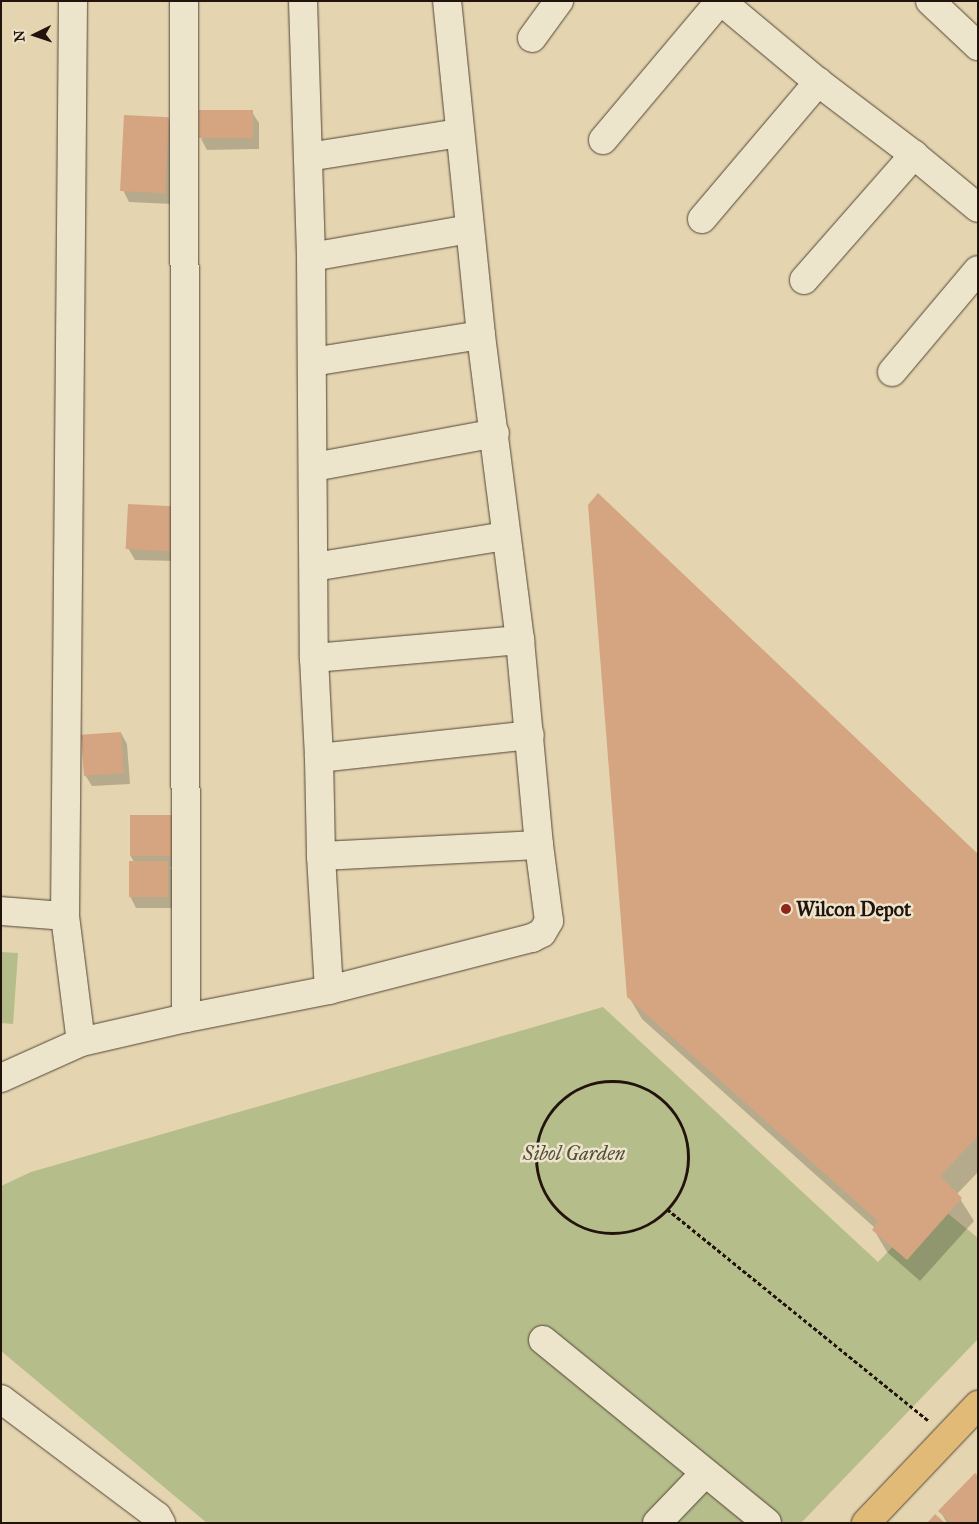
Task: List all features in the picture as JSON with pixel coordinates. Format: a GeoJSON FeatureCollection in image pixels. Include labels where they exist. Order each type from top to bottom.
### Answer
{"type":"FeatureCollection","features":[{"type":"Feature","properties":{"kind":"highway"},"geometry":{"type":"LineString","coordinates":[[866,1523],[978,1405]]}},
{"type":"Feature","properties":{"kind":"street"},"geometry":{"type":"LineString","coordinates":[[73,1],[65,916],[81,1042]]}},
{"type":"Feature","properties":{"kind":"street"},"geometry":{"type":"LineString","coordinates":[[184,1],[186,1018]]}},
{"type":"Feature","properties":{"kind":"street"},"geometry":{"type":"LineString","coordinates":[[303,1],[311,257],[314,658],[319,758],[320,856],[328,990]]}},
{"type":"Feature","properties":{"kind":"street"},"geometry":{"type":"LineString","coordinates":[[1,1078],[81,1042],[186,1018],[328,990],[542,933],[549,920],[539,845],[520,640],[481,335],[447,1]]}},
{"type":"Feature","properties":{"kind":"street"},"geometry":{"type":"LineString","coordinates":[[532,38],[560,1]]}},
{"type":"Feature","properties":{"kind":"street"},"geometry":{"type":"LineString","coordinates":[[603,140],[720,1],[818,82],[914,155],[978,208]]}},
{"type":"Feature","properties":{"kind":"street"},"geometry":{"type":"LineString","coordinates":[[930,1],[978,46]]}},
{"type":"Feature","properties":{"kind":"street"},"geometry":{"type":"LineString","coordinates":[[702,219],[818,82]]}},
{"type":"Feature","properties":{"kind":"street"},"geometry":{"type":"LineString","coordinates":[[308,157],[460,134]]}},
{"type":"Feature","properties":{"kind":"street"},"geometry":{"type":"LineString","coordinates":[[804,280],[914,155]]}},
{"type":"Feature","properties":{"kind":"street"},"geometry":{"type":"LineString","coordinates":[[311,257],[470,229]]}},
{"type":"Feature","properties":{"kind":"street"},"geometry":{"type":"LineString","coordinates":[[892,372],[978,270]]}},
{"type":"Feature","properties":{"kind":"street"},"geometry":{"type":"LineString","coordinates":[[312,362],[481,335]]}},
{"type":"Feature","properties":{"kind":"street"},"geometry":{"type":"LineString","coordinates":[[314,467],[495,433]]}},
{"type":"Feature","properties":{"kind":"street"},"geometry":{"type":"LineString","coordinates":[[314,567],[506,536]]}},
{"type":"Feature","properties":{"kind":"street"},"geometry":{"type":"LineString","coordinates":[[314,658],[520,640]]}},
{"type":"Feature","properties":{"kind":"street"},"geometry":{"type":"LineString","coordinates":[[319,758],[530,735]]}},
{"type":"Feature","properties":{"kind":"street"},"geometry":{"type":"LineString","coordinates":[[320,856],[539,845]]}},
{"type":"Feature","properties":{"kind":"street"},"geometry":{"type":"LineString","coordinates":[[1,911],[65,916]]}},
{"type":"Feature","properties":{"kind":"street"},"geometry":{"type":"LineString","coordinates":[[543,1340],[767,1523]]}},
{"type":"Feature","properties":{"kind":"street"},"geometry":{"type":"LineString","coordinates":[[1,1399],[157,1516],[161,1523]]}},
{"type":"Feature","properties":{"kind":"street"},"geometry":{"type":"LineString","coordinates":[[656,1523],[705,1473]]}},
{"type":"Feature","properties":{"kind":"path"},"geometry":{"type":"LineString","coordinates":[[620,1080],[645,1087],[666,1102],[681,1124],[688,1149],[687,1175],[677,1198],[667,1210],[660,1217],[640,1229],[615,1234],[591,1231],[568,1220],[551,1203],[539,1181],[536,1165],[535,1157],[539,1132],[550,1110],[570,1093],[594,1082],[620,1080]]}},
{"type":"Feature","properties":{"kind":"path"},"geometry":{"type":"LineString","coordinates":[[667,1210],[948,1436]]}},
{"type":"Feature","properties":{"kind":"green space"},"geometry":{"type":"Polygon","coordinates":[[[1,952],[18,953],[13,1024],[1,1023],[1,952]]]}},
{"type":"Feature","properties":{"kind":"green space","name":"Sibol Garden"},"geometry":{"type":"Polygon","coordinates":[[[603,1007],[878,1262],[935,1203],[978,1238],[978,1339],[801,1523],[207,1523],[1,1351],[1,1186],[31,1172],[603,1007]]]}},
{"type":"Feature","properties":{"kind":"building"},"geometry":{"type":"Polygon","coordinates":[[[199,110],[253,110],[253,138],[199,138],[199,110]]]}},
{"type":"Feature","properties":{"kind":"building"},"geometry":{"type":"Polygon","coordinates":[[[124,115],[169,117],[165,193],[120,191],[124,115]]]}},
{"type":"Feature","properties":{"kind":"building","name":"Wilcon Depot"},"geometry":{"type":"Polygon","coordinates":[[[598,493],[978,854],[978,1136],[940,1176],[962,1198],[907,1260],[872,1230],[878,1221],[627,997],[588,505],[598,493]]]}},
{"type":"Feature","properties":{"kind":"building"},"geometry":{"type":"Polygon","coordinates":[[[128,504],[172,506],[170,551],[126,549],[128,504]]]}},
{"type":"Feature","properties":{"kind":"building"},"geometry":{"type":"Polygon","coordinates":[[[121,732],[124,773],[84,776],[81,735],[121,732]]]}},
{"type":"Feature","properties":{"kind":"building"},"geometry":{"type":"Polygon","coordinates":[[[130,815],[175,815],[175,856],[130,856],[130,815]]]}},
{"type":"Feature","properties":{"kind":"building"},"geometry":{"type":"Polygon","coordinates":[[[129,861],[168,861],[168,897],[129,897],[129,861]]]}},
{"type":"Feature","properties":{"kind":"building"},"geometry":{"type":"Polygon","coordinates":[[[975,1473],[978,1476],[978,1523],[951,1523],[938,1511],[975,1473]]]}},
{"type":"Feature","properties":{"kind":"building"},"geometry":{"type":"Polygon","coordinates":[[[935,1514],[945,1523],[927,1523],[935,1514]]]}},
{"type":"Feature","properties":{"kind":"place","name":"Wilcon Depot"},"geometry":{"type":"Point","coordinates":[786,909]}}]}
